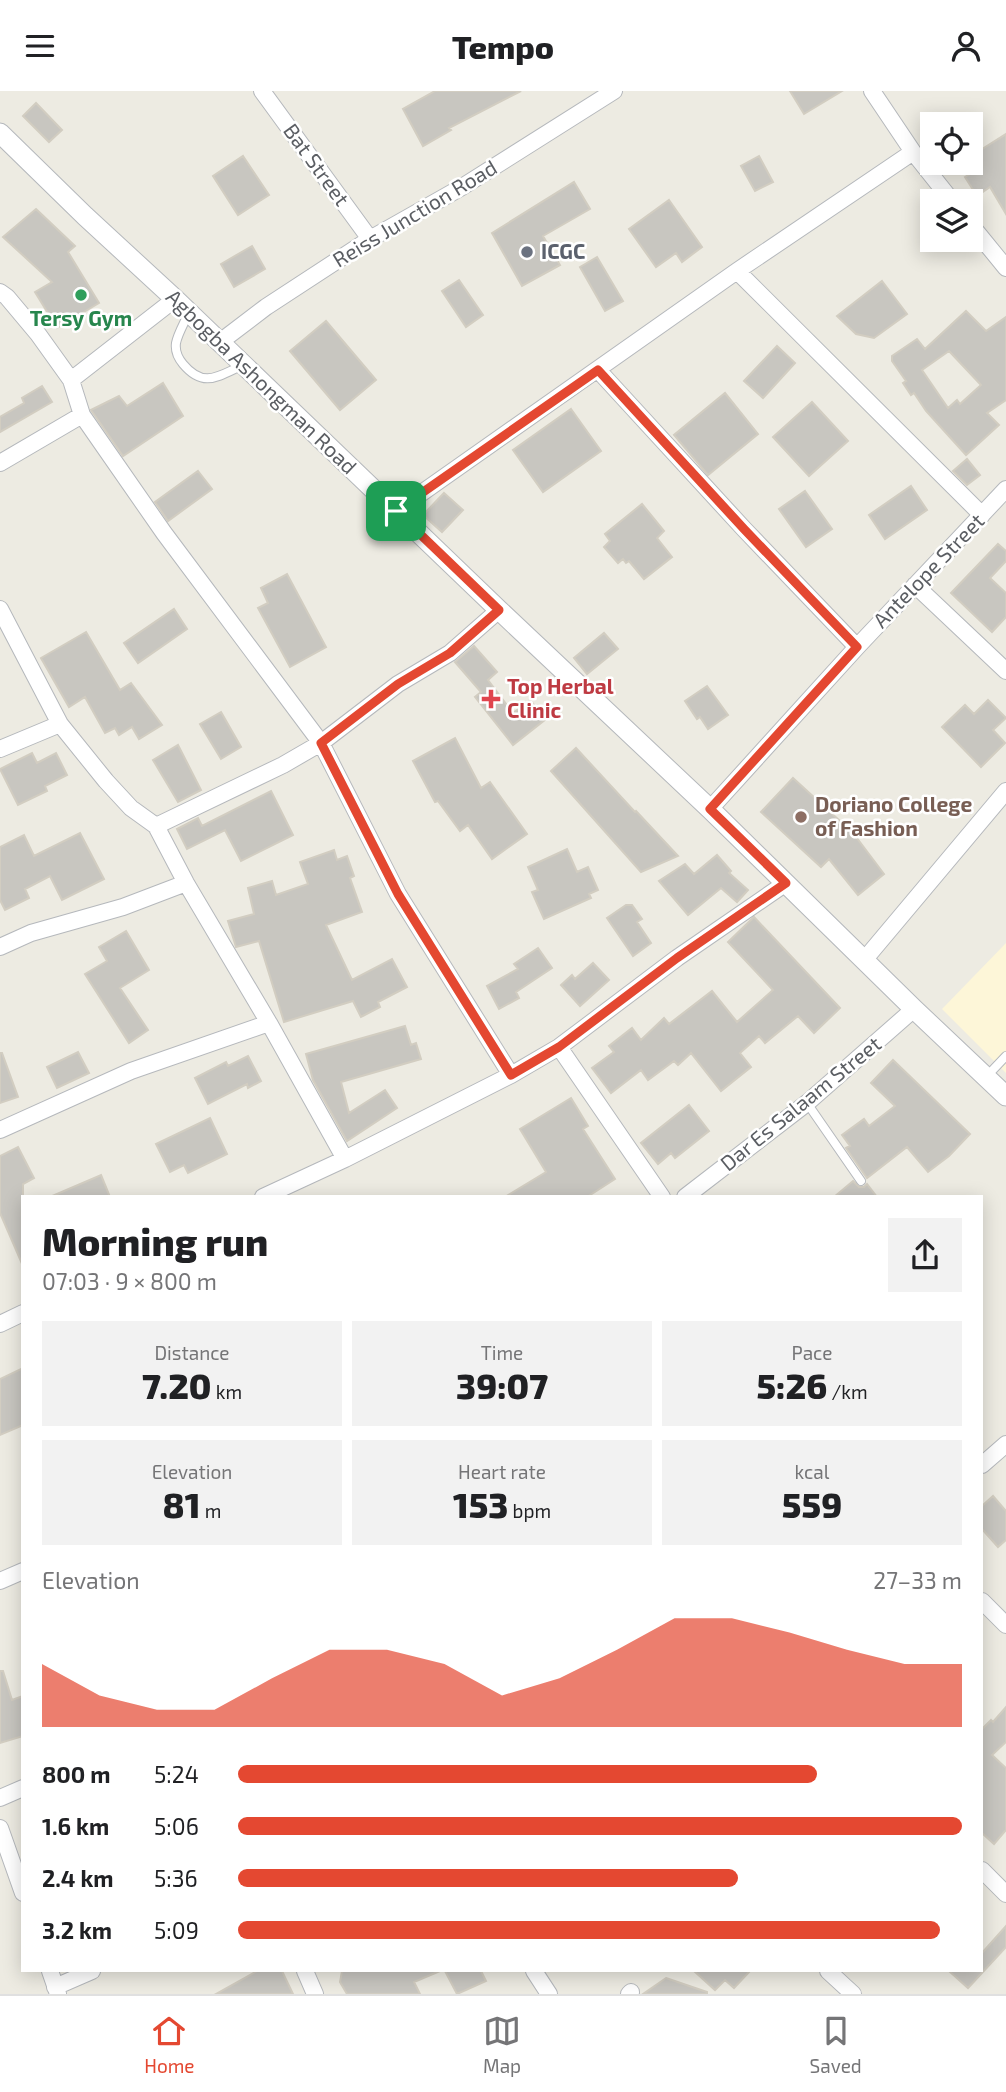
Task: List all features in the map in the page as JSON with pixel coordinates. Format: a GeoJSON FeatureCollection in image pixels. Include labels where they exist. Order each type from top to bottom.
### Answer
{"type":"FeatureCollection","features":[{"type":"Feature","properties":{"kind":"street","name":"Bat Street"},"geometry":{"type":"LineString","coordinates":[[262,91],[370,239]]}},
{"type":"Feature","properties":{"kind":"street","name":"Reiss Junction Road"},"geometry":{"type":"LineString","coordinates":[[220,342],[265,307],[370,239],[462,187],[614,91]]}},
{"type":"Feature","properties":{"kind":"street"},"geometry":{"type":"LineString","coordinates":[[872,91],[913,152],[942,189]]}},
{"type":"Feature","properties":{"kind":"street","name":"Agbogba Ashongman Road"},"geometry":{"type":"LineString","coordinates":[[0,133],[710,809],[1006,1096]]}},
{"type":"Feature","properties":{"kind":"street"},"geometry":{"type":"LineString","coordinates":[[396,511],[737,271],[913,152]]}},
{"type":"Feature","properties":{"kind":"street"},"geometry":{"type":"LineString","coordinates":[[983,240],[1006,268]]}},
{"type":"Feature","properties":{"kind":"street"},"geometry":{"type":"LineString","coordinates":[[737,271],[982,515]]}},
{"type":"Feature","properties":{"kind":"street"},"geometry":{"type":"LineString","coordinates":[[0,292],[7,296],[38,334],[71,380],[82,415],[164,533],[321,743],[398,894],[511,1075]]}},
{"type":"Feature","properties":{"kind":"street"},"geometry":{"type":"LineString","coordinates":[[71,380],[182,306]]}},
{"type":"Feature","properties":{"kind":"street"},"geometry":{"type":"LineString","coordinates":[[598,370],[857,647]]}},
{"type":"Feature","properties":{"kind":"street"},"geometry":{"type":"LineString","coordinates":[[0,463],[82,415]]}},
{"type":"Feature","properties":{"kind":"street","name":"Antelope Street"},"geometry":{"type":"LineString","coordinates":[[710,809],[1006,489]]}},
{"type":"Feature","properties":{"kind":"street"},"geometry":{"type":"LineString","coordinates":[[915,585],[1006,671]]}},
{"type":"Feature","properties":{"kind":"street"},"geometry":{"type":"LineString","coordinates":[[0,609],[60,724],[131,808],[156,826],[345,1159]]}},
{"type":"Feature","properties":{"kind":"street"},"geometry":{"type":"LineString","coordinates":[[156,826],[283,765],[321,743],[398,684],[450,653],[499,610]]}},
{"type":"Feature","properties":{"kind":"street"},"geometry":{"type":"LineString","coordinates":[[0,748],[60,724]]}},
{"type":"Feature","properties":{"kind":"street"},"geometry":{"type":"LineString","coordinates":[[865,960],[1006,791]]}},
{"type":"Feature","properties":{"kind":"street"},"geometry":{"type":"LineString","coordinates":[[0,947],[31,933],[123,907],[186,883]]}},
{"type":"Feature","properties":{"kind":"street"},"geometry":{"type":"LineString","coordinates":[[267,1195],[511,1075],[559,1047],[677,958],[786,883]]}},
{"type":"Feature","properties":{"kind":"street","name":"Dar Es Salaam Street"},"geometry":{"type":"LineString","coordinates":[[688,1195],[807,1103],[914,1009]]}},
{"type":"Feature","properties":{"kind":"street"},"geometry":{"type":"LineString","coordinates":[[0,1130],[131,1071],[270,1023]]}},
{"type":"Feature","properties":{"kind":"street"},"geometry":{"type":"LineString","coordinates":[[559,1047],[661,1195]]}},
{"type":"Feature","properties":{"kind":"street"},"geometry":{"type":"LineString","coordinates":[[0,1324],[21,1314]]}},
{"type":"Feature","properties":{"kind":"street"},"geometry":{"type":"LineString","coordinates":[[983,1464],[1006,1444]]}},
{"type":"Feature","properties":{"kind":"street"},"geometry":{"type":"LineString","coordinates":[[0,1581],[21,1572]]}},
{"type":"Feature","properties":{"kind":"street"},"geometry":{"type":"LineString","coordinates":[[983,1602],[1006,1625]]}},
{"type":"Feature","properties":{"kind":"street"},"geometry":{"type":"LineString","coordinates":[[0,1798],[21,1789]]}},
{"type":"Feature","properties":{"kind":"street"},"geometry":{"type":"LineString","coordinates":[[0,1828],[21,1887]]}},
{"type":"Feature","properties":{"kind":"street"},"geometry":{"type":"LineString","coordinates":[[983,1871],[1006,1894]]}},
{"type":"Feature","properties":{"kind":"street"},"geometry":{"type":"LineString","coordinates":[[50,1972],[57,1990],[90,1972]]}},
{"type":"Feature","properties":{"kind":"street"},"geometry":{"type":"LineString","coordinates":[[305,1972],[316,1994]]}},
{"type":"Feature","properties":{"kind":"street"},"geometry":{"type":"LineString","coordinates":[[535,1972],[549,1994]]}},
{"type":"Feature","properties":{"kind":"street"},"geometry":{"type":"LineString","coordinates":[[829,1972],[853,1994]]}},
{"type":"Feature","properties":{"kind":"lane"},"geometry":{"type":"LineString","coordinates":[[182,306],[175,345],[179,359],[191,374],[201,379],[215,378],[243,365]]}},
{"type":"Feature","properties":{"kind":"lane"},"geometry":{"type":"LineString","coordinates":[[986,1077],[1006,1056]]}},
{"type":"Feature","properties":{"kind":"lane"},"geometry":{"type":"LineString","coordinates":[[807,1103],[861,1181]]}},
{"type":"Feature","properties":{"kind":"shaded area"},"geometry":{"type":"Polygon","coordinates":[[[1006,943],[1006,1073],[942,1009],[1006,943]]]}},
{"type":"Feature","properties":{"kind":"building"},"geometry":{"type":"Polygon","coordinates":[[[435,91],[521,91],[449,128],[451,130],[423,146],[403,109],[435,91]]]}},
{"type":"Feature","properties":{"kind":"building"},"geometry":{"type":"Polygon","coordinates":[[[790,91],[842,91],[804,114],[790,91]]]}},
{"type":"Feature","properties":{"kind":"building"},"geometry":{"type":"Polygon","coordinates":[[[36,103],[62,130],[49,142],[23,116],[36,103]]]}},
{"type":"Feature","properties":{"kind":"building"},"geometry":{"type":"Polygon","coordinates":[[[1006,134],[1006,214],[990,187],[983,192],[983,189],[973,189],[965,177],[983,175],[983,148],[1006,134]]]}},
{"type":"Feature","properties":{"kind":"building"},"geometry":{"type":"Polygon","coordinates":[[[243,156],[269,195],[238,215],[213,176],[243,156]]]}},
{"type":"Feature","properties":{"kind":"building"},"geometry":{"type":"Polygon","coordinates":[[[759,156],[773,182],[755,191],[741,166],[759,156]]]}},
{"type":"Feature","properties":{"kind":"building"},"geometry":{"type":"Polygon","coordinates":[[[574,182],[590,209],[543,236],[560,265],[522,286],[492,233],[574,182]]]}},
{"type":"Feature","properties":{"kind":"building"},"geometry":{"type":"Polygon","coordinates":[[[669,200],[702,247],[682,262],[676,253],[656,267],[629,229],[669,200]]]}},
{"type":"Feature","properties":{"kind":"building"},"geometry":{"type":"Polygon","coordinates":[[[36,209],[75,246],[68,252],[99,303],[57,328],[35,292],[52,282],[3,237],[36,209]]]}},
{"type":"Feature","properties":{"kind":"building"},"geometry":{"type":"Polygon","coordinates":[[[252,246],[265,269],[234,287],[221,264],[252,246]]]}},
{"type":"Feature","properties":{"kind":"building"},"geometry":{"type":"Polygon","coordinates":[[[597,257],[623,301],[605,311],[580,267],[597,257]]]}},
{"type":"Feature","properties":{"kind":"building"},"geometry":{"type":"Polygon","coordinates":[[[459,280],[483,315],[466,327],[442,291],[459,280]]]}},
{"type":"Feature","properties":{"kind":"building"},"geometry":{"type":"Polygon","coordinates":[[[882,281],[907,314],[874,338],[856,334],[837,316],[882,281]]]}},
{"type":"Feature","properties":{"kind":"building"},"geometry":{"type":"Polygon","coordinates":[[[966,311],[986,331],[1006,317],[1006,400],[987,413],[999,425],[966,455],[926,411],[914,393],[911,395],[903,383],[906,381],[892,361],[892,356],[917,339],[925,349],[966,311]],[[949,351],[922,370],[948,408],[957,400],[960,404],[981,385],[949,351]]]}},
{"type":"Feature","properties":{"kind":"building"},"geometry":{"type":"Polygon","coordinates":[[[326,321],[376,380],[340,410],[290,351],[326,321]]]}},
{"type":"Feature","properties":{"kind":"building"},"geometry":{"type":"Polygon","coordinates":[[[777,346],[795,363],[763,398],[744,381],[777,346]]]}},
{"type":"Feature","properties":{"kind":"building"},"geometry":{"type":"Polygon","coordinates":[[[163,383],[183,416],[123,456],[91,410],[119,396],[127,406],[163,383]]]}},
{"type":"Feature","properties":{"kind":"building"},"geometry":{"type":"Polygon","coordinates":[[[42,386],[52,402],[0,432],[0,417],[24,403],[22,398],[42,386]]]}},
{"type":"Feature","properties":{"kind":"building"},"geometry":{"type":"Polygon","coordinates":[[[725,393],[758,434],[708,475],[674,435],[725,393]]]}},
{"type":"Feature","properties":{"kind":"building"},"geometry":{"type":"Polygon","coordinates":[[[812,402],[848,441],[809,476],[773,437],[812,402]]]}},
{"type":"Feature","properties":{"kind":"building"},"geometry":{"type":"Polygon","coordinates":[[[571,409],[601,451],[543,492],[513,450],[571,409]]]}},
{"type":"Feature","properties":{"kind":"building"},"geometry":{"type":"Polygon","coordinates":[[[967,459],[980,475],[967,485],[953,471],[967,459]]]}},
{"type":"Feature","properties":{"kind":"building"},"geometry":{"type":"Polygon","coordinates":[[[198,471],[212,489],[168,521],[155,502],[198,471]]]}},
{"type":"Feature","properties":{"kind":"building"},"geometry":{"type":"Polygon","coordinates":[[[911,486],[927,510],[885,539],[869,515],[911,486]]]}},
{"type":"Feature","properties":{"kind":"building"},"geometry":{"type":"Polygon","coordinates":[[[805,491],[832,529],[806,547],[779,509],[805,491]]]}},
{"type":"Feature","properties":{"kind":"building"},"geometry":{"type":"Polygon","coordinates":[[[444,493],[463,510],[442,532],[423,515],[444,493]]]}},
{"type":"Feature","properties":{"kind":"building"},"geometry":{"type":"Polygon","coordinates":[[[642,504],[664,531],[657,538],[672,557],[644,579],[629,561],[626,563],[623,559],[618,563],[604,547],[610,541],[605,534],[642,504]]]}},
{"type":"Feature","properties":{"kind":"building"},"geometry":{"type":"Polygon","coordinates":[[[998,544],[1006,551],[1006,561],[990,578],[1006,593],[1006,617],[992,632],[951,593],[998,544]]]}},
{"type":"Feature","properties":{"kind":"building"},"geometry":{"type":"Polygon","coordinates":[[[287,574],[326,647],[290,667],[258,608],[268,603],[261,588],[287,574]]]}},
{"type":"Feature","properties":{"kind":"building"},"geometry":{"type":"Polygon","coordinates":[[[174,609],[187,629],[138,663],[124,643],[174,609]]]}},
{"type":"Feature","properties":{"kind":"building"},"geometry":{"type":"Polygon","coordinates":[[[86,632],[120,690],[131,683],[162,725],[139,739],[132,727],[119,735],[115,728],[105,733],[85,697],[69,707],[41,658],[86,632]]]}},
{"type":"Feature","properties":{"kind":"building"},"geometry":{"type":"Polygon","coordinates":[[[604,633],[618,649],[587,674],[574,658],[604,633]]]}},
{"type":"Feature","properties":{"kind":"building"},"geometry":{"type":"Polygon","coordinates":[[[474,646],[497,672],[488,680],[513,713],[530,700],[546,719],[513,745],[475,697],[481,692],[455,662],[474,646]]]}},
{"type":"Feature","properties":{"kind":"building"},"geometry":{"type":"Polygon","coordinates":[[[707,686],[728,715],[708,729],[700,717],[697,719],[685,701],[707,686]]]}},
{"type":"Feature","properties":{"kind":"building"},"geometry":{"type":"Polygon","coordinates":[[[988,700],[1006,718],[993,730],[1005,743],[981,767],[942,727],[965,705],[974,714],[988,700]]]}},
{"type":"Feature","properties":{"kind":"building"},"geometry":{"type":"Polygon","coordinates":[[[221,712],[241,747],[221,759],[200,724],[221,712]]]}},
{"type":"Feature","properties":{"kind":"building"},"geometry":{"type":"Polygon","coordinates":[[[455,738],[481,788],[490,782],[527,834],[492,859],[468,825],[460,831],[438,801],[435,802],[413,761],[455,738]]]}},
{"type":"Feature","properties":{"kind":"building"},"geometry":{"type":"Polygon","coordinates":[[[178,745],[201,790],[178,802],[153,760],[178,745]]]}},
{"type":"Feature","properties":{"kind":"building"},"geometry":{"type":"Polygon","coordinates":[[[576,748],[678,856],[641,872],[551,771],[576,748]]]}},
{"type":"Feature","properties":{"kind":"building"},"geometry":{"type":"Polygon","coordinates":[[[32,753],[37,763],[56,753],[67,775],[45,786],[47,791],[18,805],[0,769],[32,753]]]}},
{"type":"Feature","properties":{"kind":"building"},"geometry":{"type":"Polygon","coordinates":[[[793,778],[853,833],[884,874],[858,895],[829,859],[821,867],[761,812],[793,778]]]}},
{"type":"Feature","properties":{"kind":"building"},"geometry":{"type":"Polygon","coordinates":[[[271,791],[293,835],[241,861],[225,830],[187,849],[177,829],[198,818],[202,826],[271,791]]]}},
{"type":"Feature","properties":{"kind":"building"},"geometry":{"type":"Polygon","coordinates":[[[80,833],[104,879],[62,900],[50,876],[25,889],[29,898],[5,910],[0,900],[0,847],[24,835],[34,856],[80,833]]]}},
{"type":"Feature","properties":{"kind":"building"},"geometry":{"type":"Polygon","coordinates":[[[567,849],[577,872],[588,867],[598,890],[589,894],[591,898],[544,919],[532,892],[538,890],[528,867],[567,849]]]}},
{"type":"Feature","properties":{"kind":"building"},"geometry":{"type":"Polygon","coordinates":[[[334,850],[337,860],[347,856],[354,876],[350,878],[362,912],[326,925],[352,980],[392,959],[407,987],[378,1002],[380,1007],[361,1017],[353,1001],[284,1022],[259,941],[236,947],[228,921],[254,914],[248,888],[272,881],[276,895],[308,884],[300,862],[334,850]]]}},
{"type":"Feature","properties":{"kind":"building"},"geometry":{"type":"Polygon","coordinates":[[[717,855],[731,871],[729,873],[748,890],[737,902],[721,888],[688,915],[659,881],[685,864],[694,874],[717,855]]]}},
{"type":"Feature","properties":{"kind":"building"},"geometry":{"type":"Polygon","coordinates":[[[626,905],[632,905],[642,919],[637,922],[651,943],[633,956],[607,918],[626,905]]]}},
{"type":"Feature","properties":{"kind":"building"},"geometry":{"type":"Polygon","coordinates":[[[754,917],[840,1008],[814,1033],[798,1016],[765,1043],[759,1036],[740,1053],[751,1067],[721,1091],[691,1053],[678,1065],[674,1061],[648,1080],[641,1070],[611,1093],[592,1068],[614,1052],[609,1046],[632,1028],[641,1040],[664,1018],[669,1024],[712,991],[737,1022],[773,990],[728,942],[754,917]]]}},
{"type":"Feature","properties":{"kind":"building"},"geometry":{"type":"Polygon","coordinates":[[[126,931],[149,970],[120,988],[148,1030],[129,1043],[85,974],[107,961],[99,947],[126,931]]]}},
{"type":"Feature","properties":{"kind":"building"},"geometry":{"type":"Polygon","coordinates":[[[538,948],[552,968],[516,992],[519,998],[499,1009],[487,986],[518,969],[514,964],[538,948]]]}},
{"type":"Feature","properties":{"kind":"building"},"geometry":{"type":"Polygon","coordinates":[[[593,963],[609,980],[580,1006],[561,985],[572,975],[575,979],[593,963]]]}},
{"type":"Feature","properties":{"kind":"building"},"geometry":{"type":"Polygon","coordinates":[[[405,1026],[411,1045],[416,1043],[421,1059],[341,1082],[349,1113],[385,1090],[397,1108],[347,1141],[313,1080],[306,1054],[405,1026]]]}},
{"type":"Feature","properties":{"kind":"building"},"geometry":{"type":"Polygon","coordinates":[[[78,1052],[89,1073],[57,1088],[47,1067],[78,1052]]]}},
{"type":"Feature","properties":{"kind":"building"},"geometry":{"type":"Polygon","coordinates":[[[0,1053],[18,1097],[0,1103],[0,1053]]]}},
{"type":"Feature","properties":{"kind":"building"},"geometry":{"type":"Polygon","coordinates":[[[248,1056],[261,1081],[248,1088],[247,1084],[208,1104],[195,1078],[226,1062],[228,1066],[248,1056]]]}},
{"type":"Feature","properties":{"kind":"building"},"geometry":{"type":"Polygon","coordinates":[[[893,1060],[970,1134],[949,1156],[928,1172],[907,1147],[867,1178],[846,1148],[850,1146],[842,1135],[864,1119],[869,1126],[895,1106],[871,1083],[893,1060]]]}},
{"type":"Feature","properties":{"kind":"building"},"geometry":{"type":"Polygon","coordinates":[[[571,1098],[588,1126],[583,1129],[615,1179],[590,1195],[508,1195],[546,1172],[520,1129],[571,1098]]]}},
{"type":"Feature","properties":{"kind":"building"},"geometry":{"type":"Polygon","coordinates":[[[689,1105],[709,1131],[675,1158],[671,1153],[658,1164],[641,1143],[689,1105]]]}},
{"type":"Feature","properties":{"kind":"building"},"geometry":{"type":"Polygon","coordinates":[[[210,1118],[227,1154],[188,1173],[184,1165],[170,1172],[156,1144],[210,1118]]]}},
{"type":"Feature","properties":{"kind":"building"},"geometry":{"type":"Polygon","coordinates":[[[18,1147],[34,1178],[23,1184],[21,1195],[21,1261],[0,1213],[0,1156],[18,1147]]]}},
{"type":"Feature","properties":{"kind":"building"},"geometry":{"type":"Polygon","coordinates":[[[101,1175],[109,1195],[55,1195],[101,1175]]]}},
{"type":"Feature","properties":{"kind":"building"},"geometry":{"type":"Polygon","coordinates":[[[853,1181],[859,1187],[867,1184],[875,1195],[836,1195],[853,1181]]]}},
{"type":"Feature","properties":{"kind":"building"},"geometry":{"type":"Polygon","coordinates":[[[21,1369],[21,1426],[0,1435],[0,1379],[21,1369]]]}},
{"type":"Feature","properties":{"kind":"building"},"geometry":{"type":"Polygon","coordinates":[[[993,1496],[1006,1511],[1006,1540],[998,1547],[983,1530],[983,1505],[993,1496]]]}},
{"type":"Feature","properties":{"kind":"building"},"geometry":{"type":"Polygon","coordinates":[[[0,1671],[3,1671],[12,1700],[21,1697],[21,1737],[0,1743],[0,1671]]]}},
{"type":"Feature","properties":{"kind":"building"},"geometry":{"type":"Polygon","coordinates":[[[1006,1707],[1006,1742],[992,1755],[1006,1768],[1006,1830],[994,1844],[983,1834],[983,1728],[991,1720],[993,1722],[1006,1707]]]}},
{"type":"Feature","properties":{"kind":"building"},"geometry":{"type":"Polygon","coordinates":[[[1006,1926],[1006,1947],[983,1972],[983,1952],[1006,1926]]]}},
{"type":"Feature","properties":{"kind":"building"},"geometry":{"type":"Polygon","coordinates":[[[255,1972],[282,1972],[293,1994],[216,1994],[255,1972]]]}},
{"type":"Feature","properties":{"kind":"building"},"geometry":{"type":"Polygon","coordinates":[[[342,1972],[438,1972],[414,1982],[420,1994],[347,1994],[340,1982],[342,1972]]]}},
{"type":"Feature","properties":{"kind":"building"},"geometry":{"type":"Polygon","coordinates":[[[446,1972],[482,1972],[486,1981],[457,1994],[446,1972]]]}},
{"type":"Feature","properties":{"kind":"building"},"geometry":{"type":"Polygon","coordinates":[[[695,1972],[749,1972],[734,1988],[725,1980],[715,1990],[695,1972]]]}},
{"type":"Feature","properties":{"kind":"building"},"geometry":{"type":"Polygon","coordinates":[[[950,1972],[983,1972],[968,1988],[950,1972]]]}},
{"type":"Feature","properties":{"kind":"building"},"geometry":{"type":"Polygon","coordinates":[[[666,1978],[707,1992],[707,1994],[643,1994],[666,1978]]]}},
{"type":"Feature","properties":{"kind":"place","name":"ICGC"},"geometry":{"type":"Point","coordinates":[527,252]}},
{"type":"Feature","properties":{"kind":"place","name":"Tersy Gym"},"geometry":{"type":"Point","coordinates":[81,295]}},
{"type":"Feature","properties":{"kind":"place","name":"Top Herbal Clinic"},"geometry":{"type":"Point","coordinates":[491,699]}},
{"type":"Feature","properties":{"kind":"place","name":"Doriano College of Fashion"},"geometry":{"type":"Point","coordinates":[801,817]}},
{"type":"Feature","properties":{"kind":"route"},"geometry":{"type":"LineString","coordinates":[[598,370],[857,647],[710,809],[786,883],[677,958],[559,1047],[511,1075],[398,894],[321,743],[398,684],[450,653],[499,610],[396,511],[598,370]]}}]}
